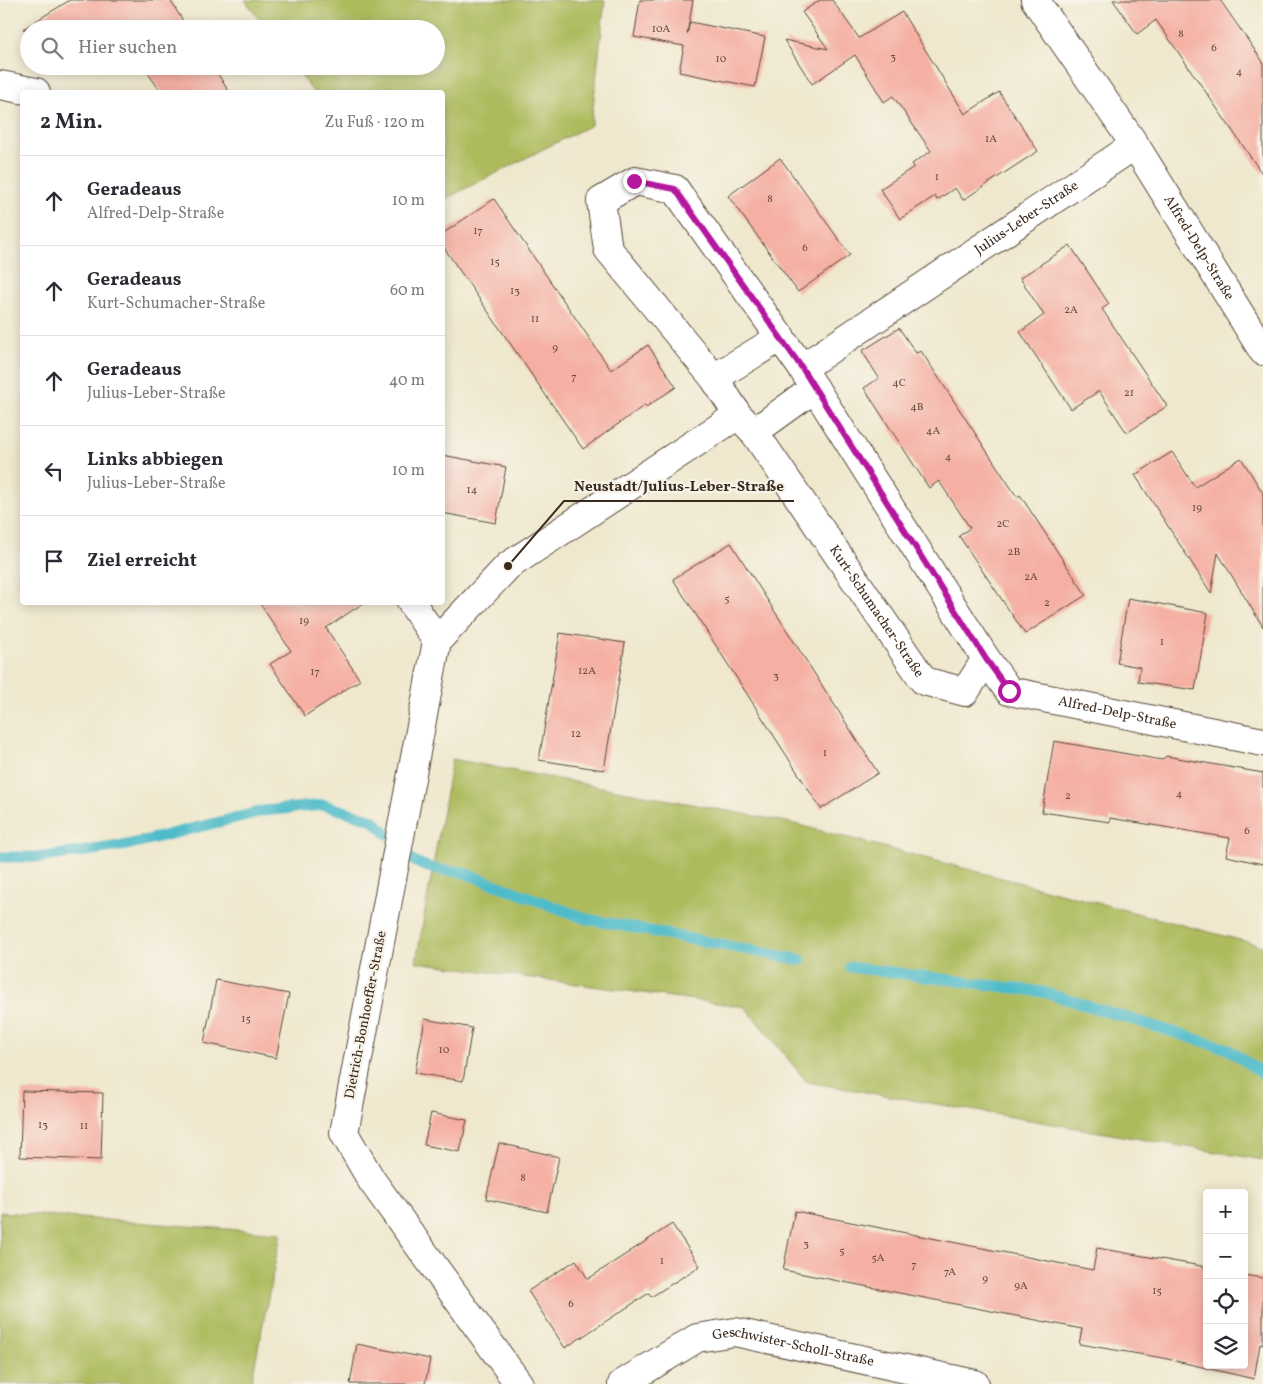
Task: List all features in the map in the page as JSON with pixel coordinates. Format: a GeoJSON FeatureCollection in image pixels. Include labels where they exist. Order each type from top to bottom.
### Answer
{"type":"FeatureCollection","features":[{"type":"Feature","properties":{"kind":"street"},"geometry":{"type":"LineString","coordinates":[[1035,0],[1135,145]]}},
{"type":"Feature","properties":{"kind":"street"},"geometry":{"type":"LineString","coordinates":[[0,85],[26,90]]}},
{"type":"Feature","properties":{"kind":"street","name":"Alfred-Delp-Straße"},"geometry":{"type":"LineString","coordinates":[[1135,145],[1263,351]]}},
{"type":"Feature","properties":{"kind":"street","name":"Julius-Leber-Straße"},"geometry":{"type":"LineString","coordinates":[[808,378],[1135,145]]}},
{"type":"Feature","properties":{"kind":"street"},"geometry":{"type":"LineString","coordinates":[[746,424],[714,378],[608,249],[601,201],[634,181],[675,189],[781,337],[986,659]]}},
{"type":"Feature","properties":{"kind":"street"},"geometry":{"type":"LineString","coordinates":[[714,378],[781,337]]}},
{"type":"Feature","properties":{"kind":"street"},"geometry":{"type":"LineString","coordinates":[[413,605],[437,641],[508,566],[746,424],[808,378]]}},
{"type":"Feature","properties":{"kind":"street","name":"Kurt-Schumacher-Straße"},"geometry":{"type":"LineString","coordinates":[[746,424],[924,681],[965,692],[986,659]]}},
{"type":"Feature","properties":{"kind":"street","name":"Dietrich-Bonhoeffer-Straße"},"geometry":{"type":"LineString","coordinates":[[437,641],[344,1133],[372,1181],[519,1384]]}},
{"type":"Feature","properties":{"kind":"street","name":"Alfred-Delp-Straße"},"geometry":{"type":"LineString","coordinates":[[986,659],[1009,691],[1263,742]]}},
{"type":"Feature","properties":{"kind":"street","name":"Geschwister-Scholl-Straße"},"geometry":{"type":"LineString","coordinates":[[622,1384],[697,1338],[735,1332],[976,1384]]}},
{"type":"Feature","properties":{"kind":"green space"},"geometry":{"type":"Polygon","coordinates":[[[245,0],[605,0],[591,125],[445,199],[445,90],[312,90],[301,75],[445,75],[445,20],[259,20],[245,0]]]}},
{"type":"Feature","properties":{"kind":"green space"},"geometry":{"type":"Polygon","coordinates":[[[452,759],[787,822],[1263,946],[1263,1160],[807,1082],[745,1007],[416,962],[452,759]]]}},
{"type":"Feature","properties":{"kind":"green space"},"geometry":{"type":"Polygon","coordinates":[[[0,1212],[281,1233],[251,1384],[0,1384],[0,1212]]]}},
{"type":"Feature","properties":{"kind":"building"},"geometry":{"type":"Polygon","coordinates":[[[70,0],[170,0],[182,20],[38,20],[70,0]]]}},
{"type":"Feature","properties":{"kind":"building"},"geometry":{"type":"Polygon","coordinates":[[[640,0],[693,0],[687,34],[690,22],[765,37],[755,87],[679,72],[684,46],[634,37],[640,0]]]}},
{"type":"Feature","properties":{"kind":"building"},"geometry":{"type":"Polygon","coordinates":[[[820,0],[832,0],[859,38],[902,12],[965,114],[999,92],[1038,151],[963,200],[955,188],[937,200],[935,196],[900,219],[880,189],[914,167],[912,164],[931,151],[893,96],[884,102],[855,55],[812,84],[784,40],[828,49],[802,12],[820,0]]]}},
{"type":"Feature","properties":{"kind":"building"},"geometry":{"type":"Polygon","coordinates":[[[1113,0],[1220,0],[1263,62],[1263,175],[1156,20],[1137,34],[1113,0]]]}},
{"type":"Feature","properties":{"kind":"building"},"geometry":{"type":"Polygon","coordinates":[[[149,75],[219,75],[228,90],[160,90],[149,75]]]}},
{"type":"Feature","properties":{"kind":"building"},"geometry":{"type":"Polygon","coordinates":[[[780,158],[850,255],[798,292],[728,196],[780,158]]]}},
{"type":"Feature","properties":{"kind":"building"},"geometry":{"type":"Polygon","coordinates":[[[494,199],[611,370],[648,345],[676,387],[646,407],[645,405],[583,449],[445,249],[445,232],[494,199]]]}},
{"type":"Feature","properties":{"kind":"building"},"geometry":{"type":"Polygon","coordinates":[[[1070,245],[1109,304],[1102,309],[1167,406],[1127,433],[1099,391],[1071,409],[1020,332],[1044,315],[1020,278],[1070,245]]]}},
{"type":"Feature","properties":{"kind":"building"},"geometry":{"type":"Polygon","coordinates":[[[899,328],[916,353],[921,351],[1017,497],[1020,495],[1086,595],[1025,634],[959,536],[970,528],[939,481],[929,488],[864,388],[879,378],[862,351],[899,328]]]}},
{"type":"Feature","properties":{"kind":"building"},"geometry":{"type":"Polygon","coordinates":[[[1172,452],[1195,487],[1241,458],[1263,493],[1263,627],[1218,553],[1211,593],[1135,475],[1172,452]]]}},
{"type":"Feature","properties":{"kind":"building"},"geometry":{"type":"Polygon","coordinates":[[[445,456],[506,467],[496,523],[445,514],[445,456]]]}},
{"type":"Feature","properties":{"kind":"building"},"geometry":{"type":"Polygon","coordinates":[[[731,543],[878,773],[821,809],[673,579],[731,543]]]}},
{"type":"Feature","properties":{"kind":"building"},"geometry":{"type":"Polygon","coordinates":[[[1128,598],[1208,613],[1195,690],[1138,682],[1140,667],[1117,663],[1128,598]]]}},
{"type":"Feature","properties":{"kind":"building"},"geometry":{"type":"Polygon","coordinates":[[[261,605],[360,605],[326,628],[360,680],[305,716],[270,664],[291,651],[261,605]]]}},
{"type":"Feature","properties":{"kind":"building"},"geometry":{"type":"Polygon","coordinates":[[[560,633],[625,643],[604,770],[539,760],[560,633]]]}},
{"type":"Feature","properties":{"kind":"building"},"geometry":{"type":"Polygon","coordinates":[[[1054,741],[1162,760],[1166,756],[1263,773],[1263,864],[1226,856],[1230,838],[1110,818],[1110,822],[1042,812],[1054,741]]]}},
{"type":"Feature","properties":{"kind":"building"},"geometry":{"type":"Polygon","coordinates":[[[216,980],[289,994],[276,1058],[204,1043],[216,980]]]}},
{"type":"Feature","properties":{"kind":"building"},"geometry":{"type":"Polygon","coordinates":[[[425,1019],[472,1028],[463,1081],[415,1073],[425,1019]]]}},
{"type":"Feature","properties":{"kind":"building"},"geometry":{"type":"Polygon","coordinates":[[[22,1091],[103,1093],[101,1160],[20,1157],[22,1091]]]}},
{"type":"Feature","properties":{"kind":"building"},"geometry":{"type":"Polygon","coordinates":[[[431,1113],[467,1120],[460,1152],[424,1145],[431,1113]]]}},
{"type":"Feature","properties":{"kind":"building"},"geometry":{"type":"Polygon","coordinates":[[[499,1143],[559,1157],[547,1212],[486,1199],[499,1143]]]}},
{"type":"Feature","properties":{"kind":"building"},"geometry":{"type":"Polygon","coordinates":[[[795,1211],[1093,1270],[1097,1248],[1203,1266],[1203,1367],[1163,1358],[1079,1344],[1082,1329],[783,1270],[795,1211]]]}},
{"type":"Feature","properties":{"kind":"building"},"geometry":{"type":"Polygon","coordinates":[[[672,1224],[700,1266],[651,1297],[649,1293],[565,1348],[528,1291],[576,1260],[588,1279],[672,1224]]]}},
{"type":"Feature","properties":{"kind":"building"},"geometry":{"type":"Polygon","coordinates":[[[1248,1276],[1263,1278],[1263,1345],[1260,1344],[1254,1379],[1211,1369],[1248,1369],[1248,1276]]]}},
{"type":"Feature","properties":{"kind":"building"},"geometry":{"type":"Polygon","coordinates":[[[357,1344],[430,1359],[425,1384],[350,1384],[357,1344]]]}},
{"type":"Feature","properties":{"kind":"waterway"},"geometry":{"type":"LineString","coordinates":[[0,857],[44,857],[127,845],[263,811],[324,805],[373,820],[387,834]]}},
{"type":"Feature","properties":{"kind":"waterway"},"geometry":{"type":"LineString","coordinates":[[404,853],[423,865],[438,870],[462,872],[587,919],[801,960]]}},
{"type":"Feature","properties":{"kind":"waterway"},"geometry":{"type":"LineString","coordinates":[[850,967],[1043,992],[1228,1049],[1263,1074]]}},
{"type":"Feature","properties":{"kind":"place","name":"Neustadt/Julius-Leber-Straße"},"geometry":{"type":"Point","coordinates":[508,566]}},
{"type":"Feature","properties":{"kind":"route"},"geometry":{"type":"LineString","coordinates":[[634,181],[675,189],[802,368],[986,659],[1009,691]]}}]}
